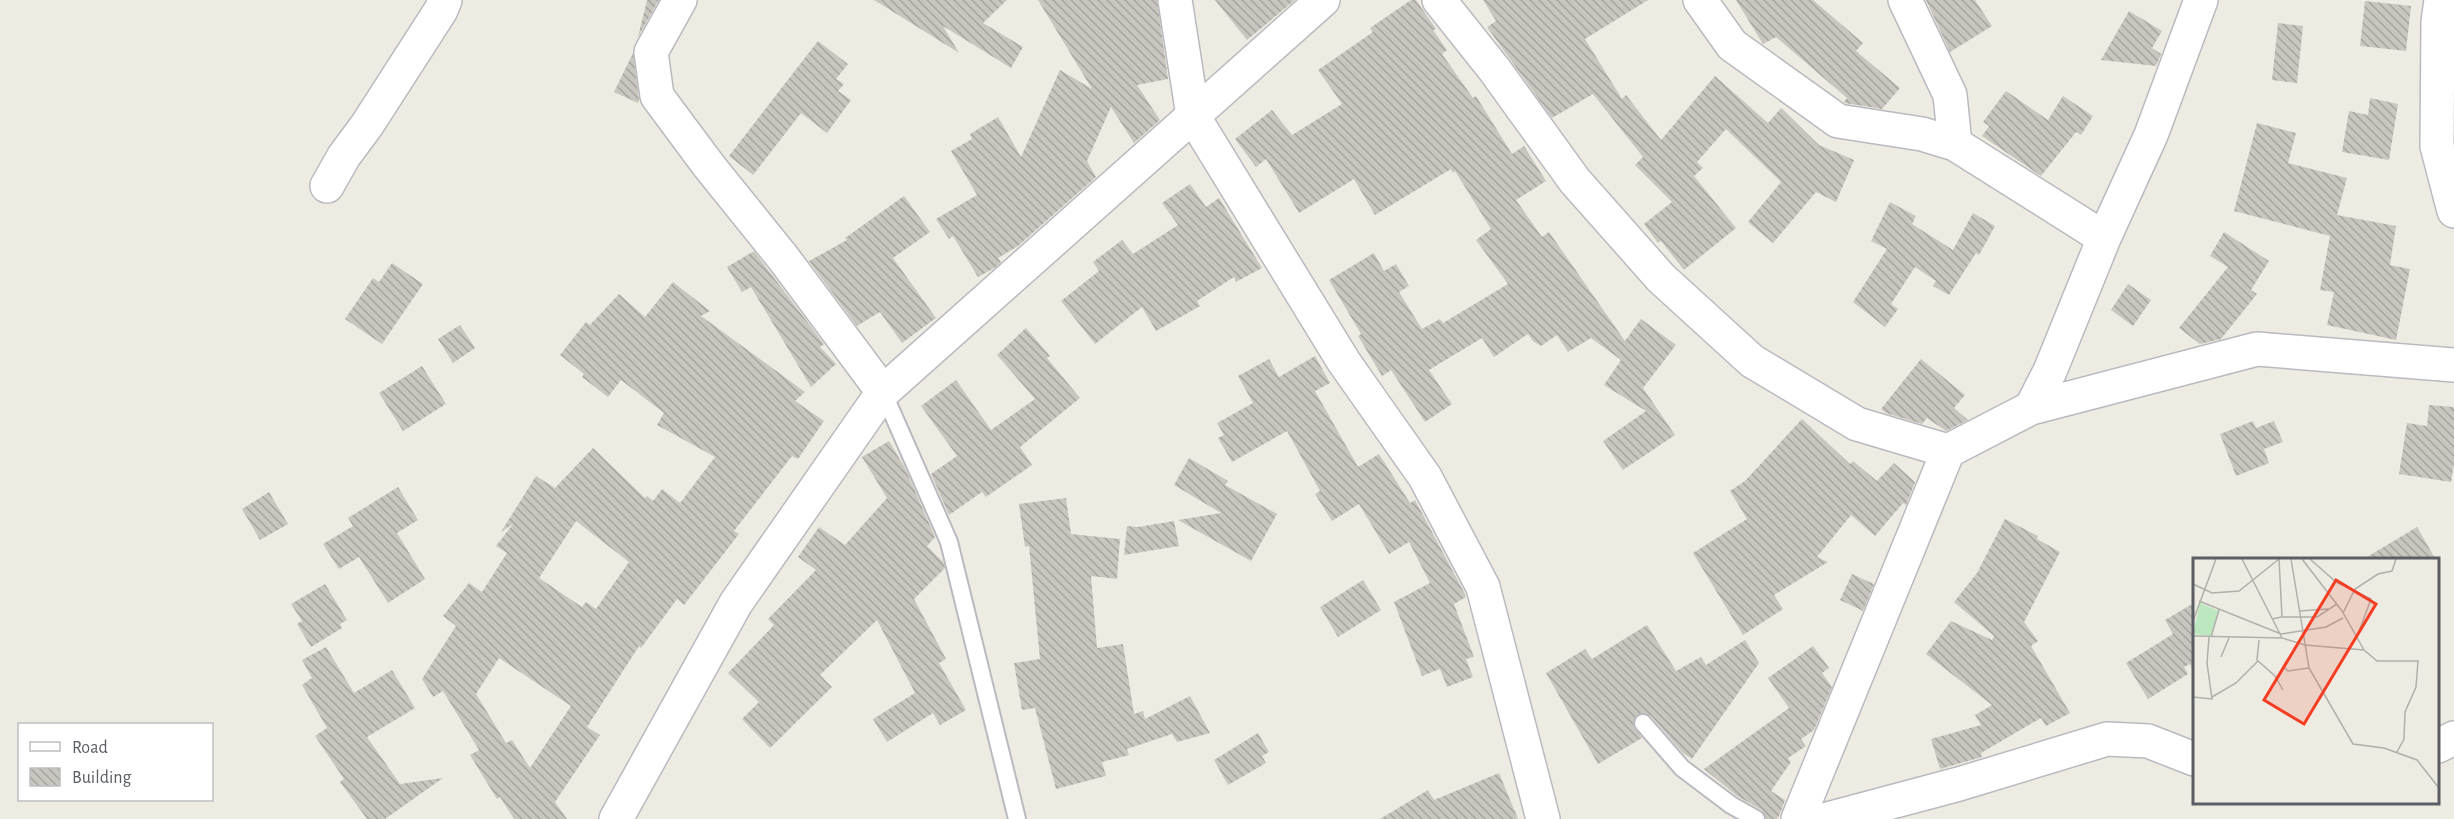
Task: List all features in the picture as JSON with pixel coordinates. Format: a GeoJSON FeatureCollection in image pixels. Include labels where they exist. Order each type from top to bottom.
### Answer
{"type":"FeatureCollection","features":[{"type":"Feature","properties":{"kind":"street"},"geometry":{"type":"LineString","coordinates":[[327,186],[344,156],[367,126],[441,10],[445,0]]}},
{"type":"Feature","properties":{"kind":"street"},"geometry":{"type":"LineString","coordinates":[[680,0],[651,52],[657,96],[709,166],[784,259],[883,392]]}},
{"type":"Feature","properties":{"kind":"street"},"geometry":{"type":"LineString","coordinates":[[1175,0],[1193,116],[1344,362],[1425,477],[1483,587],[1543,819]]}},
{"type":"Feature","properties":{"kind":"street"},"geometry":{"type":"LineString","coordinates":[[616,819],[736,603],[883,392],[1323,0]]}},
{"type":"Feature","properties":{"kind":"street"},"geometry":{"type":"LineString","coordinates":[[1439,0],[1494,69],[1575,181],[1662,278],[1752,361],[1857,424],[1947,451]]}},
{"type":"Feature","properties":{"kind":"street"},"geometry":{"type":"LineString","coordinates":[[1700,0],[1732,45],[1838,121],[1922,134],[1955,144],[2104,238]]}},
{"type":"Feature","properties":{"kind":"street"},"geometry":{"type":"LineString","coordinates":[[1905,0],[1950,95],[1955,144]]}},
{"type":"Feature","properties":{"kind":"street"},"geometry":{"type":"LineString","coordinates":[[2031,408],[2050,370],[2104,238],[2151,135],[2201,0]]}},
{"type":"Feature","properties":{"kind":"street"},"geometry":{"type":"LineString","coordinates":[[2441,0],[2438,22],[2437,146],[2454,211]]}},
{"type":"Feature","properties":{"kind":"street"},"geometry":{"type":"LineString","coordinates":[[1798,819],[1947,451],[2031,408],[2257,349],[2454,365]]}},
{"type":"Feature","properties":{"kind":"street"},"geometry":{"type":"LineString","coordinates":[[2439,746],[2454,738]]}},
{"type":"Feature","properties":{"kind":"street"},"geometry":{"type":"LineString","coordinates":[[1828,819],[1959,784],[2107,739],[2148,741],[2193,759]]}},
{"type":"Feature","properties":{"kind":"lane"},"geometry":{"type":"LineString","coordinates":[[883,392],[949,542],[1017,819]]}},
{"type":"Feature","properties":{"kind":"lane"},"geometry":{"type":"LineString","coordinates":[[1643,723],[1682,768],[1731,805],[1756,819]]}},
{"type":"Feature","properties":{"kind":"building"},"geometry":{"type":"Polygon","coordinates":[[[647,0],[659,0],[638,37],[647,0]]]}},
{"type":"Feature","properties":{"kind":"building"},"geometry":{"type":"Polygon","coordinates":[[[874,0],[1007,0],[983,23],[1023,47],[1011,68],[943,26],[959,53],[874,0]]]}},
{"type":"Feature","properties":{"kind":"building"},"geometry":{"type":"Polygon","coordinates":[[[1038,0],[1157,0],[1168,79],[1137,85],[1160,120],[1134,143],[1111,107],[1087,161],[1096,177],[1018,246],[998,258],[1001,262],[996,267],[978,277],[953,236],[949,239],[936,219],[977,195],[951,151],[972,139],[970,134],[998,117],[1021,157],[1060,70],[1092,89],[1038,0]]]}},
{"type":"Feature","properties":{"kind":"building"},"geometry":{"type":"Polygon","coordinates":[[[1215,0],[1295,0],[1247,40],[1215,0]]]}},
{"type":"Feature","properties":{"kind":"building"},"geometry":{"type":"Polygon","coordinates":[[[1411,0],[1416,0],[1436,29],[1433,30],[1447,50],[1442,54],[1473,98],[1476,96],[1512,154],[1524,146],[1546,181],[1516,200],[1542,237],[1549,232],[1625,341],[1641,319],[1676,345],[1643,388],[1675,435],[1623,470],[1603,441],[1646,411],[1604,385],[1621,360],[1591,338],[1568,352],[1557,335],[1541,346],[1528,334],[1494,357],[1482,338],[1429,370],[1452,404],[1425,422],[1391,370],[1382,376],[1358,336],[1361,334],[1329,280],[1374,253],[1384,271],[1396,264],[1409,286],[1399,292],[1422,329],[1440,319],[1443,323],[1508,284],[1476,240],[1491,229],[1455,171],[1453,173],[1451,169],[1375,215],[1354,179],[1299,213],[1266,159],[1256,167],[1235,139],[1272,110],[1292,135],[1342,104],[1318,70],[1373,32],[1370,28],[1411,0]]]}},
{"type":"Feature","properties":{"kind":"building"},"geometry":{"type":"Polygon","coordinates":[[[1483,0],[1648,0],[1585,39],[1622,99],[1626,95],[1661,140],[1715,76],[1768,123],[1781,108],[1819,145],[1854,160],[1836,202],[1816,192],[1773,243],[1748,222],[1781,182],[1726,129],[1697,162],[1703,168],[1694,176],[1736,228],[1684,270],[1661,241],[1658,243],[1644,224],[1672,202],[1635,165],[1643,157],[1593,94],[1552,118],[1487,27],[1496,21],[1483,0]]]}},
{"type":"Feature","properties":{"kind":"building"},"geometry":{"type":"Polygon","coordinates":[[[1736,0],[1813,0],[1863,43],[1856,51],[1900,88],[1882,109],[1845,103],[1847,98],[1776,37],[1763,44],[1736,0]]]}},
{"type":"Feature","properties":{"kind":"building"},"geometry":{"type":"Polygon","coordinates":[[[1926,0],[1975,0],[1992,26],[1950,52],[1926,0]]]}},
{"type":"Feature","properties":{"kind":"building"},"geometry":{"type":"Polygon","coordinates":[[[2365,1],[2411,6],[2406,51],[2360,46],[2365,1]]]}},
{"type":"Feature","properties":{"kind":"building"},"geometry":{"type":"Polygon","coordinates":[[[2129,11],[2162,31],[2152,48],[2161,54],[2156,66],[2101,60],[2129,11]]]}},
{"type":"Feature","properties":{"kind":"building"},"geometry":{"type":"Polygon","coordinates":[[[2278,23],[2303,26],[2297,83],[2272,80],[2278,23]]]}},
{"type":"Feature","properties":{"kind":"building"},"geometry":{"type":"Polygon","coordinates":[[[818,41],[848,64],[836,79],[844,84],[838,91],[851,100],[827,133],[801,113],[753,175],[729,156],[818,41]]]}},
{"type":"Feature","properties":{"kind":"building"},"geometry":{"type":"Polygon","coordinates":[[[633,53],[639,100],[638,103],[614,92],[633,53]]]}},
{"type":"Feature","properties":{"kind":"building"},"geometry":{"type":"Polygon","coordinates":[[[2006,91],[2048,120],[2063,96],[2093,116],[2081,135],[2076,132],[2041,176],[1982,136],[1989,126],[1983,122],[2006,91]]]}},
{"type":"Feature","properties":{"kind":"building"},"geometry":{"type":"Polygon","coordinates":[[[2370,98],[2398,104],[2389,160],[2342,152],[2349,111],[2368,115],[2370,98]]]}},
{"type":"Feature","properties":{"kind":"building"},"geometry":{"type":"Polygon","coordinates":[[[2257,123],[2296,133],[2288,163],[2347,178],[2337,215],[2396,226],[2390,265],[2410,269],[2396,340],[2327,325],[2334,292],[2320,290],[2330,236],[2234,211],[2257,123]]]}},
{"type":"Feature","properties":{"kind":"building"},"geometry":{"type":"Polygon","coordinates":[[[1190,184],[1206,207],[1219,198],[1262,268],[1236,282],[1234,277],[1197,301],[1200,306],[1156,331],[1142,307],[1095,344],[1061,301],[1099,271],[1093,262],[1122,240],[1133,254],[1178,225],[1162,203],[1190,184]]]}},
{"type":"Feature","properties":{"kind":"building"},"geometry":{"type":"Polygon","coordinates":[[[904,196],[930,232],[893,258],[936,318],[902,343],[880,312],[857,326],[809,261],[847,240],[845,238],[904,196]]]}},
{"type":"Feature","properties":{"kind":"building"},"geometry":{"type":"Polygon","coordinates":[[[1890,202],[1916,216],[1912,224],[1953,250],[1973,213],[1995,226],[1979,255],[1976,253],[1949,295],[1933,286],[1936,281],[1915,267],[1891,304],[1898,309],[1885,327],[1853,302],[1887,249],[1871,241],[1890,202]]]}},
{"type":"Feature","properties":{"kind":"building"},"geometry":{"type":"Polygon","coordinates":[[[2224,232],[2269,261],[2251,290],[2257,294],[2221,339],[2200,344],[2179,328],[2228,267],[2210,256],[2224,232]]]}},
{"type":"Feature","properties":{"kind":"building"},"geometry":{"type":"Polygon","coordinates":[[[754,251],[824,344],[820,347],[836,364],[811,387],[751,287],[742,292],[727,267],[754,251]]]}},
{"type":"Feature","properties":{"kind":"building"},"geometry":{"type":"Polygon","coordinates":[[[392,263],[423,284],[382,344],[345,319],[373,278],[379,282],[392,263]]]}},
{"type":"Feature","properties":{"kind":"building"},"geometry":{"type":"Polygon","coordinates":[[[673,282],[710,311],[701,316],[805,392],[795,401],[824,421],[798,459],[792,456],[734,531],[739,534],[684,605],[677,599],[641,648],[639,646],[587,727],[600,735],[555,802],[567,819],[514,819],[500,797],[497,799],[470,755],[479,750],[443,691],[433,697],[422,679],[456,626],[443,616],[469,583],[482,592],[507,553],[496,546],[513,524],[501,532],[536,476],[555,488],[593,448],[645,498],[647,496],[653,501],[662,489],[680,503],[715,457],[657,425],[664,413],[621,380],[608,397],[582,377],[584,374],[560,355],[586,322],[590,325],[619,294],[645,317],[673,282]],[[576,521],[539,578],[582,607],[586,602],[596,609],[629,562],[576,521]],[[499,658],[476,694],[506,743],[512,740],[530,768],[571,706],[499,658]]]}},
{"type":"Feature","properties":{"kind":"building"},"geometry":{"type":"Polygon","coordinates":[[[2128,284],[2151,300],[2133,326],[2111,310],[2128,284]]]}},
{"type":"Feature","properties":{"kind":"building"},"geometry":{"type":"Polygon","coordinates":[[[460,325],[475,348],[453,363],[438,339],[460,325]]]}},
{"type":"Feature","properties":{"kind":"building"},"geometry":{"type":"Polygon","coordinates":[[[1026,328],[1050,356],[1047,358],[1080,398],[1020,447],[1032,465],[986,497],[982,492],[949,515],[931,474],[957,456],[921,406],[956,380],[991,430],[1035,399],[997,355],[1026,328]]]}},
{"type":"Feature","properties":{"kind":"building"},"geometry":{"type":"Polygon","coordinates":[[[1315,356],[1330,383],[1315,391],[1358,467],[1379,454],[1410,503],[1415,500],[1465,594],[1466,597],[1454,604],[1474,657],[1466,659],[1473,677],[1447,687],[1440,669],[1422,676],[1394,602],[1430,583],[1409,542],[1389,554],[1359,504],[1332,521],[1315,494],[1320,491],[1287,431],[1232,462],[1218,438],[1224,435],[1217,423],[1253,403],[1238,376],[1269,359],[1279,377],[1315,356]]]}},
{"type":"Feature","properties":{"kind":"building"},"geometry":{"type":"Polygon","coordinates":[[[1921,359],[1965,395],[1954,408],[1968,420],[1946,431],[1927,418],[1922,424],[1886,413],[1881,409],[1921,359]]]}},
{"type":"Feature","properties":{"kind":"building"},"geometry":{"type":"Polygon","coordinates":[[[422,366],[446,404],[403,431],[379,393],[422,366]]]}},
{"type":"Feature","properties":{"kind":"building"},"geometry":{"type":"Polygon","coordinates":[[[2429,405],[2454,407],[2454,463],[2451,482],[2399,474],[2407,423],[2427,426],[2429,405]]]}},
{"type":"Feature","properties":{"kind":"building"},"geometry":{"type":"Polygon","coordinates":[[[1802,419],[1850,464],[1853,461],[1877,481],[1894,463],[1915,482],[1906,505],[1903,503],[1875,536],[1851,515],[1817,557],[1828,562],[1774,595],[1783,609],[1743,635],[1693,553],[1747,519],[1730,491],[1745,481],[1802,419]]]}},
{"type":"Feature","properties":{"kind":"building"},"geometry":{"type":"Polygon","coordinates":[[[2253,421],[2256,428],[2274,421],[2283,442],[2264,449],[2269,463],[2236,476],[2220,434],[2253,421]]]}},
{"type":"Feature","properties":{"kind":"building"},"geometry":{"type":"Polygon","coordinates":[[[889,441],[905,468],[935,537],[927,546],[943,562],[945,568],[914,599],[946,659],[939,663],[966,710],[940,725],[933,713],[887,742],[873,719],[915,693],[877,620],[820,675],[832,687],[770,748],[742,719],[759,702],[728,673],[774,625],[768,619],[816,570],[798,557],[819,527],[845,545],[887,498],[862,457],[889,441]]]}},
{"type":"Feature","properties":{"kind":"building"},"geometry":{"type":"Polygon","coordinates":[[[1189,458],[1228,481],[1225,485],[1277,514],[1251,561],[1178,520],[1221,513],[1174,485],[1189,458]]]}},
{"type":"Feature","properties":{"kind":"building"},"geometry":{"type":"Polygon","coordinates":[[[398,487],[418,520],[397,533],[425,579],[388,603],[359,557],[339,569],[323,544],[353,526],[348,518],[398,487]]]}},
{"type":"Feature","properties":{"kind":"building"},"geometry":{"type":"Polygon","coordinates":[[[269,492],[288,524],[260,540],[242,509],[269,492]]]}},
{"type":"Feature","properties":{"kind":"building"},"geometry":{"type":"Polygon","coordinates":[[[1066,498],[1071,534],[1120,539],[1117,579],[1091,576],[1097,648],[1123,644],[1134,714],[1143,711],[1145,719],[1190,696],[1210,733],[1177,742],[1172,734],[1127,749],[1129,755],[1102,762],[1106,776],[1056,789],[1035,708],[1022,710],[1014,663],[1040,659],[1029,546],[1025,547],[1019,504],[1066,498]]]}},
{"type":"Feature","properties":{"kind":"building"},"geometry":{"type":"Polygon","coordinates":[[[2005,519],[2038,536],[2037,539],[2060,552],[2024,622],[2038,641],[2031,646],[2070,713],[2046,726],[2041,718],[1981,753],[1982,757],[1940,769],[1931,739],[1981,725],[1975,715],[1992,705],[1926,654],[1951,621],[1992,640],[1994,636],[1954,602],[1977,573],[2005,519]]]}},
{"type":"Feature","properties":{"kind":"building"},"geometry":{"type":"Polygon","coordinates":[[[1174,521],[1179,546],[1124,555],[1127,526],[1138,527],[1174,521]]]}},
{"type":"Feature","properties":{"kind":"building"},"geometry":{"type":"Polygon","coordinates":[[[2417,527],[2435,558],[2365,558],[2417,527]]]}},
{"type":"Feature","properties":{"kind":"building"},"geometry":{"type":"Polygon","coordinates":[[[1852,574],[1874,584],[1863,611],[1840,600],[1852,574]]]}},
{"type":"Feature","properties":{"kind":"building"},"geometry":{"type":"Polygon","coordinates":[[[1363,580],[1381,610],[1338,637],[1320,607],[1363,580]]]}},
{"type":"Feature","properties":{"kind":"building"},"geometry":{"type":"Polygon","coordinates":[[[325,584],[347,620],[340,624],[342,628],[311,647],[297,624],[302,621],[291,604],[325,584]]]}},
{"type":"Feature","properties":{"kind":"building"},"geometry":{"type":"Polygon","coordinates":[[[2193,604],[2193,669],[2190,664],[2184,667],[2188,674],[2148,699],[2126,663],[2173,634],[2165,620],[2193,604]]]}},
{"type":"Feature","properties":{"kind":"building"},"geometry":{"type":"Polygon","coordinates":[[[1647,625],[1676,671],[1701,657],[1706,665],[1745,640],[1759,663],[1692,759],[1683,753],[1651,716],[1642,713],[1636,716],[1633,724],[1642,738],[1598,764],[1546,673],[1585,649],[1592,659],[1647,625]]]}},
{"type":"Feature","properties":{"kind":"building"},"geometry":{"type":"Polygon","coordinates":[[[1813,646],[1829,668],[1822,673],[1832,687],[1814,730],[1801,739],[1806,746],[1788,758],[1791,762],[1771,791],[1785,800],[1780,814],[1777,819],[1766,819],[1762,810],[1737,796],[1704,769],[1789,708],[1768,678],[1813,646]]]}},
{"type":"Feature","properties":{"kind":"building"},"geometry":{"type":"Polygon","coordinates":[[[326,647],[354,693],[392,670],[415,708],[367,737],[400,784],[443,778],[385,819],[367,819],[340,782],[344,779],[315,736],[327,728],[302,685],[312,678],[302,660],[326,647]]]}},
{"type":"Feature","properties":{"kind":"building"},"geometry":{"type":"Polygon","coordinates":[[[1258,733],[1269,752],[1262,756],[1266,763],[1228,785],[1214,760],[1258,733]]]}},
{"type":"Feature","properties":{"kind":"building"},"geometry":{"type":"Polygon","coordinates":[[[1499,773],[1518,819],[1380,819],[1428,790],[1434,800],[1499,773]]]}}]}
